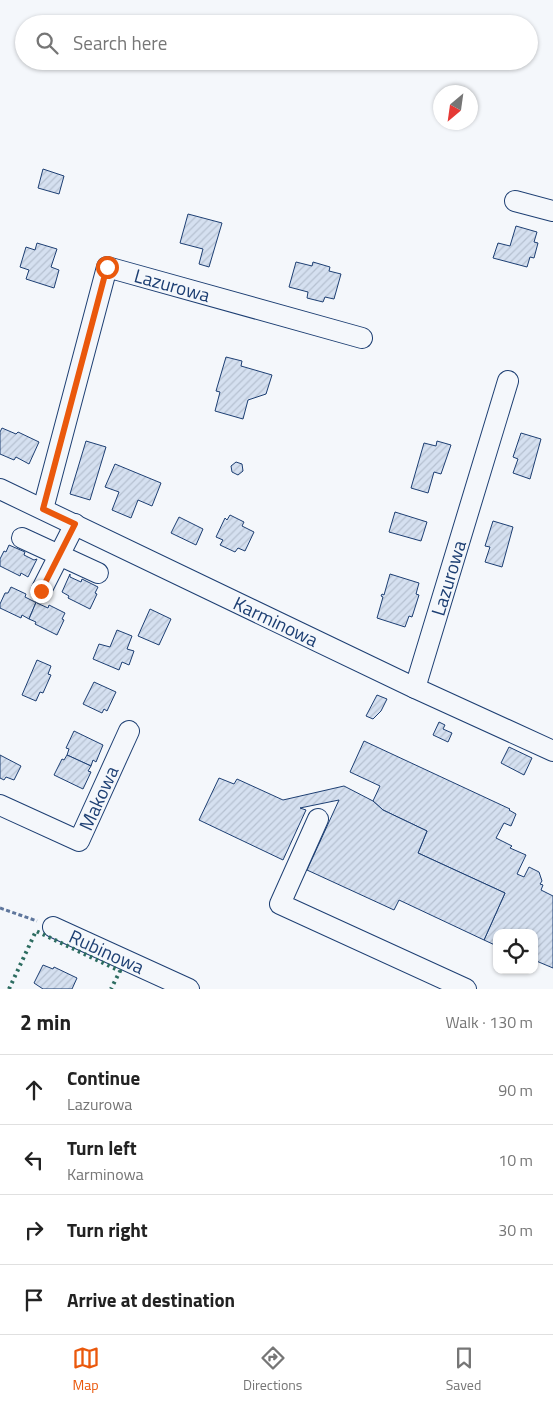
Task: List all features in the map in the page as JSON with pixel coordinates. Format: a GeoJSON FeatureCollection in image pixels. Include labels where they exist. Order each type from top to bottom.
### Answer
{"type":"FeatureCollection","features":[{"type":"Feature","properties":{"kind":"street"},"geometry":{"type":"LineString","coordinates":[[515,201],[553,211]]}},
{"type":"Feature","properties":{"kind":"street","name":"Lazurowa"},"geometry":{"type":"LineString","coordinates":[[43,509],[107,267],[362,338]]}},
{"type":"Feature","properties":{"kind":"street","name":"Lazurowa"},"geometry":{"type":"LineString","coordinates":[[415,688],[508,381]]}},
{"type":"Feature","properties":{"kind":"street","name":"Karminowa"},"geometry":{"type":"LineString","coordinates":[[0,489],[415,688],[553,751]]}},
{"type":"Feature","properties":{"kind":"street"},"geometry":{"type":"LineString","coordinates":[[41,591],[75,524]]}},
{"type":"Feature","properties":{"kind":"street"},"geometry":{"type":"LineString","coordinates":[[22,538],[98,573]]}},
{"type":"Feature","properties":{"kind":"street","name":"Makowa"},"geometry":{"type":"LineString","coordinates":[[0,805],[79,841],[129,731]]}},
{"type":"Feature","properties":{"kind":"street"},"geometry":{"type":"LineString","coordinates":[[318,819],[280,904],[466,989]]}},
{"type":"Feature","properties":{"kind":"street","name":"Rubinowa"},"geometry":{"type":"LineString","coordinates":[[53,927],[188,989]]}},
{"type":"Feature","properties":{"kind":"path"},"geometry":{"type":"LineString","coordinates":[[0,908],[53,927]]}},
{"type":"Feature","properties":{"kind":"building"},"geometry":{"type":"Polygon","coordinates":[[[43,169],[64,176],[59,194],[38,188],[43,169]]]}},
{"type":"Feature","properties":{"kind":"building"},"geometry":{"type":"Polygon","coordinates":[[[188,214],[222,223],[209,267],[199,264],[203,249],[180,243],[188,214]]]}},
{"type":"Feature","properties":{"kind":"building"},"geometry":{"type":"Polygon","coordinates":[[[516,226],[537,232],[534,242],[538,243],[534,258],[530,257],[527,267],[493,258],[498,243],[510,246],[516,226]]]}},
{"type":"Feature","properties":{"kind":"building"},"geometry":{"type":"Polygon","coordinates":[[[37,243],[57,249],[51,267],[59,270],[54,288],[26,279],[29,270],[20,267],[26,247],[35,250],[37,243]]]}},
{"type":"Feature","properties":{"kind":"building"},"geometry":{"type":"Polygon","coordinates":[[[296,262],[312,266],[313,262],[330,267],[329,271],[341,274],[334,299],[325,297],[323,302],[307,298],[308,292],[289,287],[296,262]]]}},
{"type":"Feature","properties":{"kind":"building"},"geometry":{"type":"Polygon","coordinates":[[[226,357],[242,361],[241,366],[272,375],[266,394],[248,400],[243,419],[215,411],[220,392],[216,391],[226,357]]]}},
{"type":"Feature","properties":{"kind":"building"},"geometry":{"type":"Polygon","coordinates":[[[2,428],[16,434],[18,432],[39,442],[29,464],[16,457],[14,460],[0,454],[0,432],[2,428]]]}},
{"type":"Feature","properties":{"kind":"building"},"geometry":{"type":"Polygon","coordinates":[[[521,433],[541,439],[530,479],[513,473],[518,459],[513,457],[521,433]]]}},
{"type":"Feature","properties":{"kind":"building"},"geometry":{"type":"Polygon","coordinates":[[[86,441],[106,447],[90,500],[70,494],[86,441]]]}},
{"type":"Feature","properties":{"kind":"building"},"geometry":{"type":"Polygon","coordinates":[[[437,441],[451,445],[441,474],[434,472],[428,493],[411,488],[424,443],[436,446],[437,441]]]}},
{"type":"Feature","properties":{"kind":"building"},"geometry":{"type":"Polygon","coordinates":[[[236,462],[242,464],[243,471],[238,475],[232,472],[231,466],[236,462]]]}},
{"type":"Feature","properties":{"kind":"building"},"geometry":{"type":"Polygon","coordinates":[[[115,464],[161,483],[152,506],[138,500],[131,518],[112,510],[119,492],[105,487],[115,464]]]}},
{"type":"Feature","properties":{"kind":"building"},"geometry":{"type":"Polygon","coordinates":[[[395,512],[427,522],[421,541],[389,532],[395,512]]]}},
{"type":"Feature","properties":{"kind":"building"},"geometry":{"type":"Polygon","coordinates":[[[230,515],[244,522],[242,526],[254,532],[245,551],[238,548],[235,552],[220,545],[223,540],[216,537],[225,518],[227,520],[230,515]]]}},
{"type":"Feature","properties":{"kind":"building"},"geometry":{"type":"Polygon","coordinates":[[[179,517],[203,529],[196,545],[171,533],[179,517]]]}},
{"type":"Feature","properties":{"kind":"building"},"geometry":{"type":"Polygon","coordinates":[[[493,521],[513,527],[502,567],[485,562],[490,547],[485,546],[493,521]]]}},
{"type":"Feature","properties":{"kind":"building"},"geometry":{"type":"Polygon","coordinates":[[[9,545],[25,552],[24,555],[34,560],[37,559],[28,577],[21,573],[20,576],[0,566],[0,559],[9,545]]]}},
{"type":"Feature","properties":{"kind":"building"},"geometry":{"type":"Polygon","coordinates":[[[70,574],[70,577],[81,582],[82,579],[98,587],[90,609],[68,598],[69,596],[62,592],[70,574]]]}},
{"type":"Feature","properties":{"kind":"building"},"geometry":{"type":"Polygon","coordinates":[[[390,574],[419,583],[416,594],[419,595],[412,617],[409,616],[405,627],[377,618],[383,597],[381,596],[382,594],[384,595],[390,574]]]}},
{"type":"Feature","properties":{"kind":"building"},"geometry":{"type":"Polygon","coordinates":[[[11,587],[26,594],[25,597],[35,602],[37,600],[29,619],[22,615],[21,618],[0,608],[5,593],[8,593],[11,587]]]}},
{"type":"Feature","properties":{"kind":"building"},"geometry":{"type":"Polygon","coordinates":[[[37,600],[37,603],[48,608],[49,605],[65,613],[57,635],[29,619],[37,600]]]}},
{"type":"Feature","properties":{"kind":"building"},"geometry":{"type":"Polygon","coordinates":[[[150,609],[171,619],[159,645],[138,636],[150,609]]]}},
{"type":"Feature","properties":{"kind":"building"},"geometry":{"type":"Polygon","coordinates":[[[117,630],[132,636],[127,649],[134,651],[129,665],[122,662],[119,670],[93,659],[99,644],[110,647],[117,630]]]}},
{"type":"Feature","properties":{"kind":"building"},"geometry":{"type":"Polygon","coordinates":[[[37,660],[51,666],[48,674],[51,675],[43,693],[40,692],[36,701],[22,695],[37,660]]]}},
{"type":"Feature","properties":{"kind":"building"},"geometry":{"type":"Polygon","coordinates":[[[94,682],[116,692],[107,711],[104,709],[102,713],[83,704],[94,682]]]}},
{"type":"Feature","properties":{"kind":"building"},"geometry":{"type":"Polygon","coordinates":[[[377,695],[387,699],[381,711],[373,719],[366,716],[377,695]]]}},
{"type":"Feature","properties":{"kind":"building"},"geometry":{"type":"Polygon","coordinates":[[[439,722],[445,725],[443,729],[452,733],[448,742],[433,735],[439,722]]]}},
{"type":"Feature","properties":{"kind":"building"},"geometry":{"type":"Polygon","coordinates":[[[74,731],[103,745],[96,762],[93,760],[91,766],[67,755],[69,749],[66,748],[74,731]]]}},
{"type":"Feature","properties":{"kind":"building"},"geometry":{"type":"Polygon","coordinates":[[[364,741],[510,809],[516,814],[511,826],[504,823],[496,838],[512,846],[510,848],[526,855],[517,874],[524,877],[529,867],[539,872],[542,881],[540,884],[543,885],[541,890],[553,896],[553,968],[538,962],[538,929],[493,929],[493,944],[484,940],[505,893],[418,853],[427,831],[383,810],[373,801],[380,786],[350,772],[364,741]]]}},
{"type":"Feature","properties":{"kind":"building"},"geometry":{"type":"Polygon","coordinates":[[[509,747],[532,758],[524,775],[501,763],[509,747]]]}},
{"type":"Feature","properties":{"kind":"building"},"geometry":{"type":"Polygon","coordinates":[[[0,755],[21,766],[14,780],[6,777],[4,780],[0,778],[0,755]]]}},
{"type":"Feature","properties":{"kind":"building"},"geometry":{"type":"Polygon","coordinates":[[[67,755],[91,766],[88,771],[91,772],[83,789],[54,775],[62,759],[64,760],[67,755]]]}},
{"type":"Feature","properties":{"kind":"building"},"geometry":{"type":"Polygon","coordinates":[[[219,778],[234,784],[237,779],[283,800],[344,786],[373,801],[383,810],[427,831],[418,853],[505,893],[484,940],[399,900],[394,910],[307,870],[339,800],[300,808],[306,810],[283,860],[199,820],[219,778]]]}},
{"type":"Feature","properties":{"kind":"building"},"geometry":{"type":"Polygon","coordinates":[[[43,965],[53,969],[54,967],[77,978],[72,989],[43,989],[34,983],[43,965]]]}},
{"type":"Feature","properties":{"kind":"hedge"},"geometry":{"type":"LineString","coordinates":[[9,989],[36,931],[120,971],[111,989]]}},
{"type":"Feature","properties":{"kind":"route"},"geometry":{"type":"LineString","coordinates":[[41,591],[75,524],[43,509],[107,267]]}}]}
